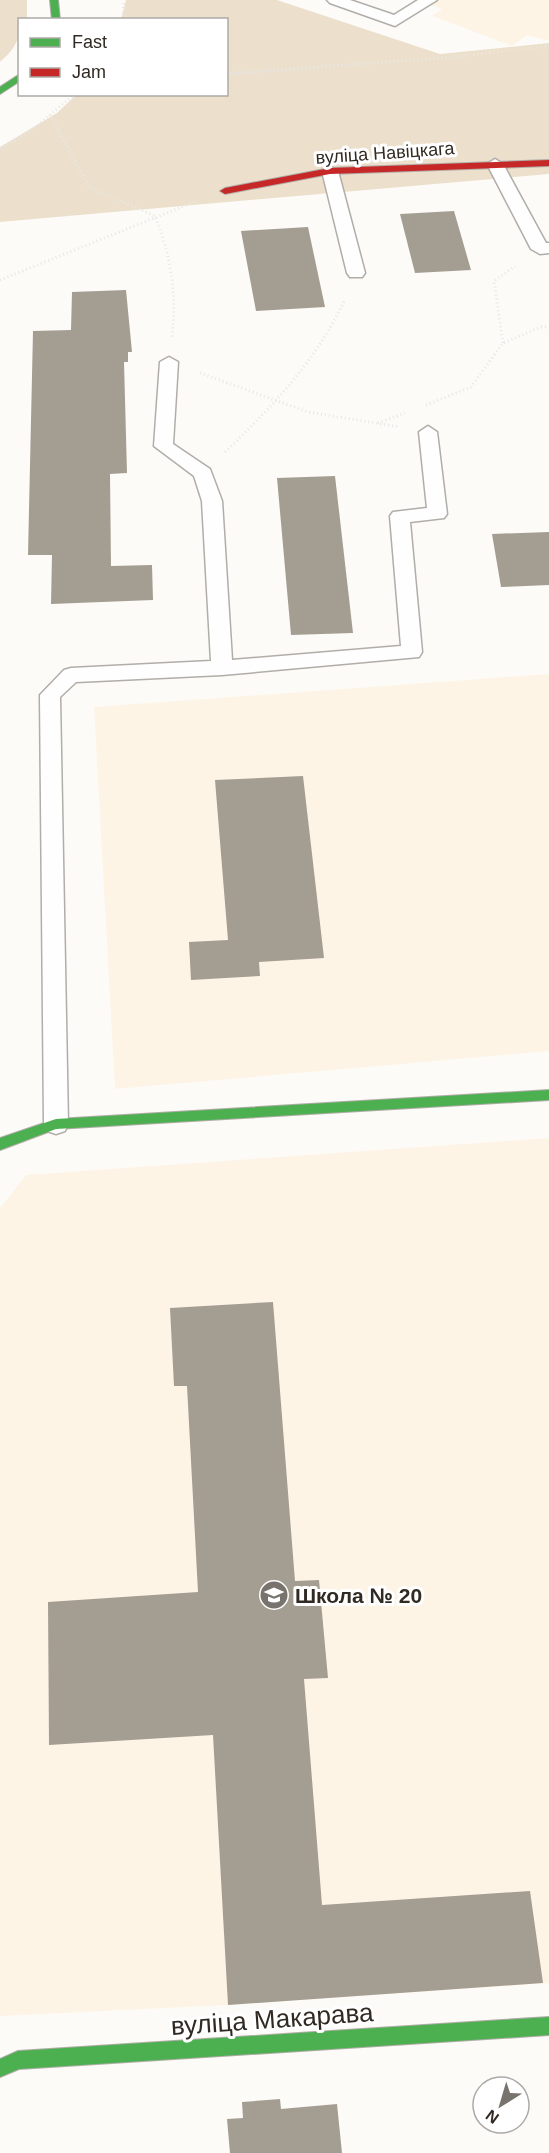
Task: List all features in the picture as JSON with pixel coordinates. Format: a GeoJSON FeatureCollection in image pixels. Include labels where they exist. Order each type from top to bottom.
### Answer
{"type":"FeatureCollection","features":[{"type":"Feature","properties":{"kind":"street"},"geometry":{"type":"LineString","coordinates":[[54,0],[56,18]]}},
{"type":"Feature","properties":{"kind":"street"},"geometry":{"type":"LineString","coordinates":[[0,91],[18,78]]}},
{"type":"Feature","properties":{"kind":"street","name":"вуліца Навіцкага"},"geometry":{"type":"LineString","coordinates":[[225,191],[330,171],[549,163]]}},
{"type":"Feature","properties":{"kind":"street"},"geometry":{"type":"LineString","coordinates":[[0,1144],[56,1124],[549,1095]]}},
{"type":"Feature","properties":{"kind":"street","name":"вуліца Макарава"},"geometry":{"type":"LineString","coordinates":[[0,2068],[18,2060],[549,2026]]}},
{"type":"Feature","properties":{"kind":"lane"},"geometry":{"type":"LineString","coordinates":[[335,0],[395,21],[429,0]]}},
{"type":"Feature","properties":{"kind":"lane"},"geometry":{"type":"LineString","coordinates":[[495,164],[545,248]]}},
{"type":"Feature","properties":{"kind":"lane"},"geometry":{"type":"LineString","coordinates":[[330,171],[356,273]]}},
{"type":"Feature","properties":{"kind":"lane"},"geometry":{"type":"LineString","coordinates":[[169,362],[164,446],[203,473],[212,501],[222,668]]}},
{"type":"Feature","properties":{"kind":"lane"},"geometry":{"type":"LineString","coordinates":[[56,1124],[50,695],[71,675],[222,668],[412,652],[400,516],[437,514],[428,432]]}},
{"type":"Feature","properties":{"kind":"path"},"geometry":{"type":"LineString","coordinates":[[123,18],[124,0]]}},
{"type":"Feature","properties":{"kind":"path"},"geometry":{"type":"LineString","coordinates":[[228,74],[452,57],[549,46]]}},
{"type":"Feature","properties":{"kind":"path"},"geometry":{"type":"LineString","coordinates":[[0,148],[28,133],[73,96]]}},
{"type":"Feature","properties":{"kind":"path"},"geometry":{"type":"LineString","coordinates":[[50,115],[89,187],[155,216],[169,249],[176,313],[169,362],[308,412],[428,432]]}},
{"type":"Feature","properties":{"kind":"path"},"geometry":{"type":"LineString","coordinates":[[0,280],[155,216],[225,191]]}},
{"type":"Feature","properties":{"kind":"path"},"geometry":{"type":"LineString","coordinates":[[503,343],[494,281],[545,248]]}},
{"type":"Feature","properties":{"kind":"path"},"geometry":{"type":"LineString","coordinates":[[203,473],[277,402],[334,328],[356,273]]}},
{"type":"Feature","properties":{"kind":"path"},"geometry":{"type":"LineString","coordinates":[[419,407],[471,387],[503,343],[541,327],[549,327]]}},
{"type":"Feature","properties":{"kind":"path"},"geometry":{"type":"LineString","coordinates":[[378,423],[409,411]]}},
{"type":"Feature","properties":{"kind":"shaded area"},"geometry":{"type":"Polygon","coordinates":[[[0,0],[27,0],[27,18],[18,18],[16,44],[0,62],[0,0]]]}},
{"type":"Feature","properties":{"kind":"shaded area"},"geometry":{"type":"Polygon","coordinates":[[[126,0],[277,0],[440,54],[549,43],[549,174],[0,222],[0,147],[57,113],[75,96],[228,96],[228,18],[121,18],[126,0]]]}},
{"type":"Feature","properties":{"kind":"shaded area"},"geometry":{"type":"Polygon","coordinates":[[[417,0],[549,0],[549,41],[527,35],[512,46],[432,16],[442,9],[417,0]]]}},
{"type":"Feature","properties":{"kind":"shaded area"},"geometry":{"type":"Polygon","coordinates":[[[549,674],[549,1051],[115,1089],[94,707],[549,674]]]}},
{"type":"Feature","properties":{"kind":"shaded area","name":"Школа № 20"},"geometry":{"type":"Polygon","coordinates":[[[549,1138],[549,1983],[228,2005],[0,2016],[0,1208],[26,1175],[549,1138]]]}},
{"type":"Feature","properties":{"kind":"building"},"geometry":{"type":"Polygon","coordinates":[[[454,211],[471,270],[415,273],[400,214],[454,211]]]}},
{"type":"Feature","properties":{"kind":"building"},"geometry":{"type":"Polygon","coordinates":[[[308,227],[325,307],[256,311],[241,231],[308,227]]]}},
{"type":"Feature","properties":{"kind":"building"},"geometry":{"type":"Polygon","coordinates":[[[126,290],[132,352],[128,352],[128,362],[124,362],[127,473],[110,474],[111,566],[152,565],[153,600],[51,604],[52,555],[28,555],[33,331],[71,330],[72,292],[126,290]]]}},
{"type":"Feature","properties":{"kind":"building"},"geometry":{"type":"Polygon","coordinates":[[[335,476],[353,633],[291,635],[277,478],[335,476]]]}},
{"type":"Feature","properties":{"kind":"building"},"geometry":{"type":"Polygon","coordinates":[[[549,532],[549,585],[501,587],[492,534],[549,532]]]}},
{"type":"Feature","properties":{"kind":"building"},"geometry":{"type":"Polygon","coordinates":[[[303,776],[324,958],[259,962],[260,976],[191,980],[189,942],[228,940],[215,780],[303,776]]]}},
{"type":"Feature","properties":{"kind":"building"},"geometry":{"type":"Polygon","coordinates":[[[273,1302],[295,1581],[319,1580],[328,1678],[304,1679],[322,1905],[530,1891],[543,1983],[228,2005],[213,1735],[49,1745],[48,1602],[198,1592],[187,1386],[174,1386],[170,1308],[273,1302]]]}},
{"type":"Feature","properties":{"kind":"building"},"geometry":{"type":"Polygon","coordinates":[[[280,2099],[281,2109],[337,2104],[342,2153],[230,2153],[227,2119],[243,2118],[242,2102],[280,2099]]]}},
{"type":"Feature","properties":{"kind":"traffic: fast"},"geometry":{"type":"LineString","coordinates":[[54,0],[56,18]]}},
{"type":"Feature","properties":{"kind":"traffic: fast"},"geometry":{"type":"LineString","coordinates":[[0,91],[18,78]]}},
{"type":"Feature","properties":{"kind":"traffic: fast"},"geometry":{"type":"LineString","coordinates":[[0,1144],[56,1124],[549,1095]]}},
{"type":"Feature","properties":{"kind":"traffic: fast"},"geometry":{"type":"LineString","coordinates":[[0,2068],[18,2060],[549,2026]]}},
{"type":"Feature","properties":{"kind":"traffic: jam"},"geometry":{"type":"LineString","coordinates":[[225,191],[330,171],[549,163]]}},
{"type":"Feature","properties":{"kind":"place","name":"Школа № 20"},"geometry":{"type":"Point","coordinates":[274,1595]}}]}
